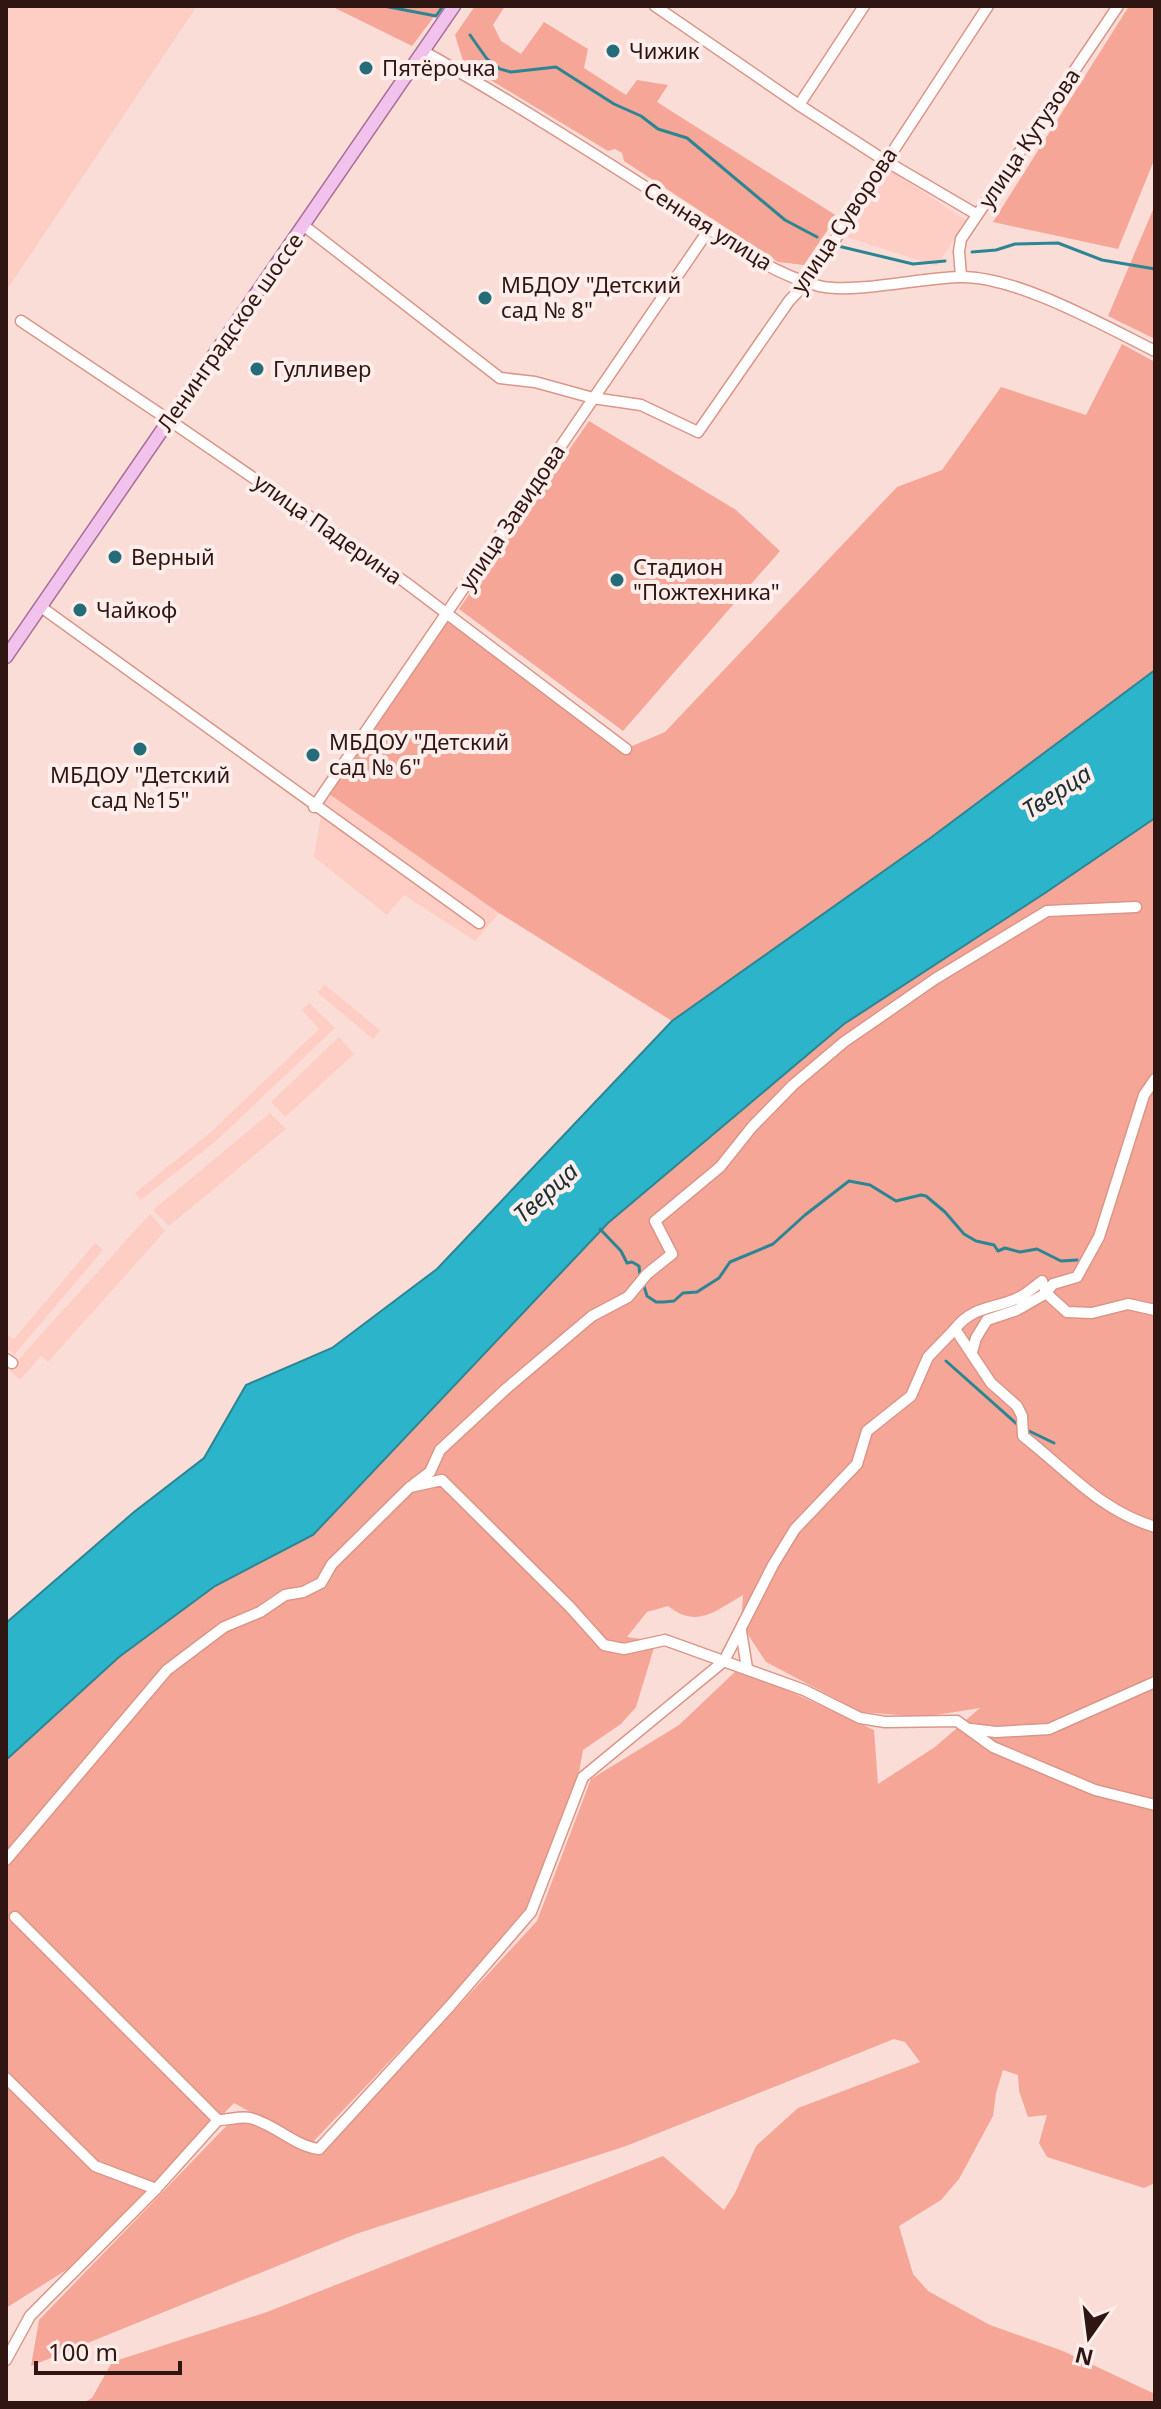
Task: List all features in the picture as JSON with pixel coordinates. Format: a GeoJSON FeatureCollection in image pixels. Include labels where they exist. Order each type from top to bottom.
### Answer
{"type":"FeatureCollection","features":[{"type":"Feature","properties":{"kind":"main road","name":"Ленинградское шоссе"},"geometry":{"type":"LineString","coordinates":[[6,657],[454,6]]}},
{"type":"Feature","properties":{"kind":"street"},"geometry":{"type":"LineString","coordinates":[[655,6],[799,105],[976,214]]}},
{"type":"Feature","properties":{"kind":"street"},"geometry":{"type":"LineString","coordinates":[[672,17],[679,6]]}},
{"type":"Feature","properties":{"kind":"street"},"geometry":{"type":"LineString","coordinates":[[799,105],[864,6]]}},
{"type":"Feature","properties":{"kind":"street","name":"улица Суворова"},"geometry":{"type":"LineString","coordinates":[[593,398],[641,405],[698,432],[789,301],[808,281],[884,160],[988,6]]}},
{"type":"Feature","properties":{"kind":"street","name":"улица Кутузова"},"geometry":{"type":"LineString","coordinates":[[961,276],[961,239],[1118,6]]}},
{"type":"Feature","properties":{"kind":"street","name":"Сенная улица"},"geometry":{"type":"LineString","coordinates":[[423,51],[573,141],[776,270],[820,286],[849,287],[961,276],[994,280],[1155,351]]}},
{"type":"Feature","properties":{"kind":"street"},"geometry":{"type":"LineString","coordinates":[[303,225],[500,378],[535,382],[593,398]]}},
{"type":"Feature","properties":{"kind":"street","name":"улица Завидова"},"geometry":{"type":"LineString","coordinates":[[314,807],[710,228]]}},
{"type":"Feature","properties":{"kind":"street","name":"улица Падерина"},"geometry":{"type":"LineString","coordinates":[[21,321],[447,613],[626,749]]}},
{"type":"Feature","properties":{"kind":"street"},"geometry":{"type":"LineString","coordinates":[[41,607],[314,807],[479,923]]}},
{"type":"Feature","properties":{"kind":"street"},"geometry":{"type":"LineString","coordinates":[[6,1860],[167,1670],[224,1627],[260,1612],[285,1595],[303,1592],[321,1583],[332,1564],[410,1487],[430,1472],[440,1450],[592,1316],[628,1297],[647,1274],[672,1254],[655,1221],[720,1167],[772,1106],[844,1042],[935,979],[1047,911],[1136,907]]}},
{"type":"Feature","properties":{"kind":"street"},"geometry":{"type":"LineString","coordinates":[[972,1352],[987,1320],[1017,1310],[1046,1293],[1053,1284],[1077,1277],[1099,1237],[1144,1095],[1155,1079]]}},
{"type":"Feature","properties":{"kind":"street"},"geometry":{"type":"LineString","coordinates":[[6,2360],[30,2316],[156,2189],[218,2120],[247,2117],[304,2146],[319,2149],[531,1912],[583,1777],[724,1661],[795,1529],[857,1464],[867,1431],[911,1396],[928,1357],[963,1318],[1019,1298],[1042,1281],[1046,1293],[1067,1312],[1092,1313],[1128,1304],[1155,1310]]}},
{"type":"Feature","properties":{"kind":"street"},"geometry":{"type":"LineString","coordinates":[[955,1329],[991,1383],[1017,1406],[1022,1416],[1023,1436],[1100,1500],[1128,1517],[1155,1527]]}},
{"type":"Feature","properties":{"kind":"street"},"geometry":{"type":"LineString","coordinates":[[410,1487],[442,1480],[604,1645],[624,1649],[665,1640],[804,1690],[860,1718],[885,1722],[957,1721],[993,1747],[1095,1790],[1155,1805]]}},
{"type":"Feature","properties":{"kind":"street"},"geometry":{"type":"LineString","coordinates":[[741,1631],[747,1668]]}},
{"type":"Feature","properties":{"kind":"street"},"geometry":{"type":"LineString","coordinates":[[969,1728],[996,1732],[1049,1729],[1155,1682]]}},
{"type":"Feature","properties":{"kind":"street"},"geometry":{"type":"LineString","coordinates":[[15,1917],[218,2120]]}},
{"type":"Feature","properties":{"kind":"street"},"geometry":{"type":"LineString","coordinates":[[6,2078],[95,2166],[156,2189]]}},
{"type":"Feature","properties":{"kind":"shaded area"},"geometry":{"type":"Polygon","coordinates":[[[6,6],[197,6],[6,291],[6,6]]]}},
{"type":"Feature","properties":{"kind":"shaded area"},"geometry":{"type":"Polygon","coordinates":[[[331,6],[442,6],[412,46],[331,6]]]}},
{"type":"Feature","properties":{"kind":"shaded area"},"geometry":{"type":"Polygon","coordinates":[[[475,6],[505,6],[493,25],[501,41],[521,54],[544,22],[588,49],[584,68],[626,95],[637,80],[668,85],[657,102],[837,216],[804,265],[778,262],[624,161],[622,153],[615,149],[608,151],[464,64],[455,35],[475,6]]]}},
{"type":"Feature","properties":{"kind":"shaded area"},"geometry":{"type":"Polygon","coordinates":[[[1129,6],[1155,6],[1155,158],[1118,249],[993,222],[1129,6]]]}},
{"type":"Feature","properties":{"kind":"shaded area"},"geometry":{"type":"Polygon","coordinates":[[[885,167],[966,220],[937,266],[840,235],[885,167]]]}},
{"type":"Feature","properties":{"kind":"shaded area"},"geometry":{"type":"Polygon","coordinates":[[[1155,205],[1155,339],[1108,316],[1155,205]]]}},
{"type":"Feature","properties":{"kind":"shaded area"},"geometry":{"type":"Polygon","coordinates":[[[1122,344],[1155,362],[1155,670],[929,839],[672,1021],[499,913],[325,791],[447,613],[625,749],[665,732],[897,487],[942,470],[1001,387],[1086,415],[1122,344]]]}},
{"type":"Feature","properties":{"kind":"shaded area","name":"Стадион \"Пожтехника\""},"geometry":{"type":"Polygon","coordinates":[[[589,421],[736,510],[780,551],[623,731],[459,609],[589,421]]]}},
{"type":"Feature","properties":{"kind":"shaded area"},"geometry":{"type":"Polygon","coordinates":[[[325,791],[499,913],[475,941],[404,895],[387,915],[314,857],[325,791]]]}},
{"type":"Feature","properties":{"kind":"shaded area"},"geometry":{"type":"Polygon","coordinates":[[[1155,818],[1155,2183],[1144,2188],[1047,2157],[1039,2143],[1047,2115],[1028,2117],[1019,2091],[1018,2075],[1003,2070],[993,2116],[959,2179],[941,2200],[899,2226],[913,2274],[928,2291],[990,2325],[1063,2351],[1155,2394],[1155,2403],[83,2403],[92,2398],[112,2362],[267,2312],[663,2156],[724,2210],[756,2146],[798,2108],[920,2062],[905,2042],[894,2039],[626,2146],[356,2234],[31,2366],[39,2320],[235,2117],[321,2155],[537,1921],[591,1779],[679,1725],[739,1668],[874,1730],[878,1784],[935,1747],[980,1708],[923,1717],[861,1712],[766,1662],[741,1624],[743,1595],[715,1612],[697,1617],[678,1613],[668,1606],[647,1612],[627,1637],[656,1641],[636,1707],[621,1724],[583,1750],[578,1778],[527,1907],[447,2001],[310,2145],[234,2103],[84,2259],[6,2308],[6,1760],[119,1657],[215,1586],[313,1535],[608,1223],[844,1024],[1155,818]]]}},
{"type":"Feature","properties":{"kind":"shaded area"},"geometry":{"type":"Polygon","coordinates":[[[324,984],[380,1030],[373,1039],[318,993],[324,984]]]}},
{"type":"Feature","properties":{"kind":"shaded area"},"geometry":{"type":"Polygon","coordinates":[[[309,1003],[335,1028],[217,1140],[141,1200],[135,1193],[211,1132],[319,1029],[302,1010],[309,1003]]]}},
{"type":"Feature","properties":{"kind":"shaded area"},"geometry":{"type":"Polygon","coordinates":[[[339,1037],[354,1054],[285,1117],[271,1102],[339,1037]]]}},
{"type":"Feature","properties":{"kind":"shaded area"},"geometry":{"type":"Polygon","coordinates":[[[270,1113],[286,1129],[169,1226],[153,1210],[270,1113]]]}},
{"type":"Feature","properties":{"kind":"shaded area"},"geometry":{"type":"Polygon","coordinates":[[[150,1214],[165,1231],[48,1362],[41,1356],[20,1380],[9,1370],[150,1214]]]}},
{"type":"Feature","properties":{"kind":"shaded area"},"geometry":{"type":"Polygon","coordinates":[[[95,1243],[103,1250],[14,1355],[6,1349],[6,1334],[14,1339],[95,1243]]]}},
{"type":"Feature","properties":{"kind":"water","name":"Тверца"},"geometry":{"type":"Polygon","coordinates":[[[1155,670],[1155,818],[844,1024],[608,1223],[313,1535],[215,1586],[119,1657],[6,1760],[6,1623],[134,1512],[204,1458],[246,1385],[332,1348],[437,1269],[672,1021],[929,839],[1155,670]]]}},
{"type":"Feature","properties":{"kind":"waterway"},"geometry":{"type":"LineString","coordinates":[[384,6],[436,16],[443,6]]}},
{"type":"Feature","properties":{"kind":"waterway"},"geometry":{"type":"LineString","coordinates":[[470,35],[487,59],[500,69],[511,72],[556,67],[658,129],[687,138],[785,220],[817,237]]}},
{"type":"Feature","properties":{"kind":"waterway"},"geometry":{"type":"LineString","coordinates":[[972,252],[996,250],[1015,244],[1058,243],[1102,260],[1155,269]]}},
{"type":"Feature","properties":{"kind":"waterway"},"geometry":{"type":"LineString","coordinates":[[838,246],[913,264],[945,261]]}},
{"type":"Feature","properties":{"kind":"waterway"},"geometry":{"type":"LineString","coordinates":[[643,1283],[647,1296],[656,1302],[674,1301],[683,1293],[697,1292],[719,1278],[730,1262],[773,1244],[849,1181],[870,1185],[896,1201],[926,1196],[964,1234],[976,1241],[994,1245],[998,1251],[1005,1248],[1020,1252],[1037,1249],[1061,1261],[1077,1260]]}},
{"type":"Feature","properties":{"kind":"waterway"},"geometry":{"type":"LineString","coordinates":[[600,1229],[621,1251],[627,1263],[639,1266],[640,1276]]}},
{"type":"Feature","properties":{"kind":"waterway"},"geometry":{"type":"LineString","coordinates":[[946,1361],[1019,1426]]}},
{"type":"Feature","properties":{"kind":"waterway"},"geometry":{"type":"LineString","coordinates":[[1027,1430],[1054,1443]]}},
{"type":"Feature","properties":{"kind":"place","name":"Чижик"},"geometry":{"type":"Point","coordinates":[613,51]}},
{"type":"Feature","properties":{"kind":"place","name":"Пятёрочка"},"geometry":{"type":"Point","coordinates":[366,68]}},
{"type":"Feature","properties":{"kind":"place","name":"МБДОУ \"Детский сад № 8\""},"geometry":{"type":"Point","coordinates":[485,298]}},
{"type":"Feature","properties":{"kind":"place","name":"Гулливер"},"geometry":{"type":"Point","coordinates":[257,369]}},
{"type":"Feature","properties":{"kind":"place","name":"Верный"},"geometry":{"type":"Point","coordinates":[115,557]}},
{"type":"Feature","properties":{"kind":"place","name":"Стадион \"Пожтехника\""},"geometry":{"type":"Point","coordinates":[617,580]}},
{"type":"Feature","properties":{"kind":"place","name":"Чайкоф"},"geometry":{"type":"Point","coordinates":[80,610]}},
{"type":"Feature","properties":{"kind":"place","name":"МБДОУ \"Детский сад №15\""},"geometry":{"type":"Point","coordinates":[140,749]}},
{"type":"Feature","properties":{"kind":"place","name":"МБДОУ \"Детский сад № 6\""},"geometry":{"type":"Point","coordinates":[313,755]}}]}
